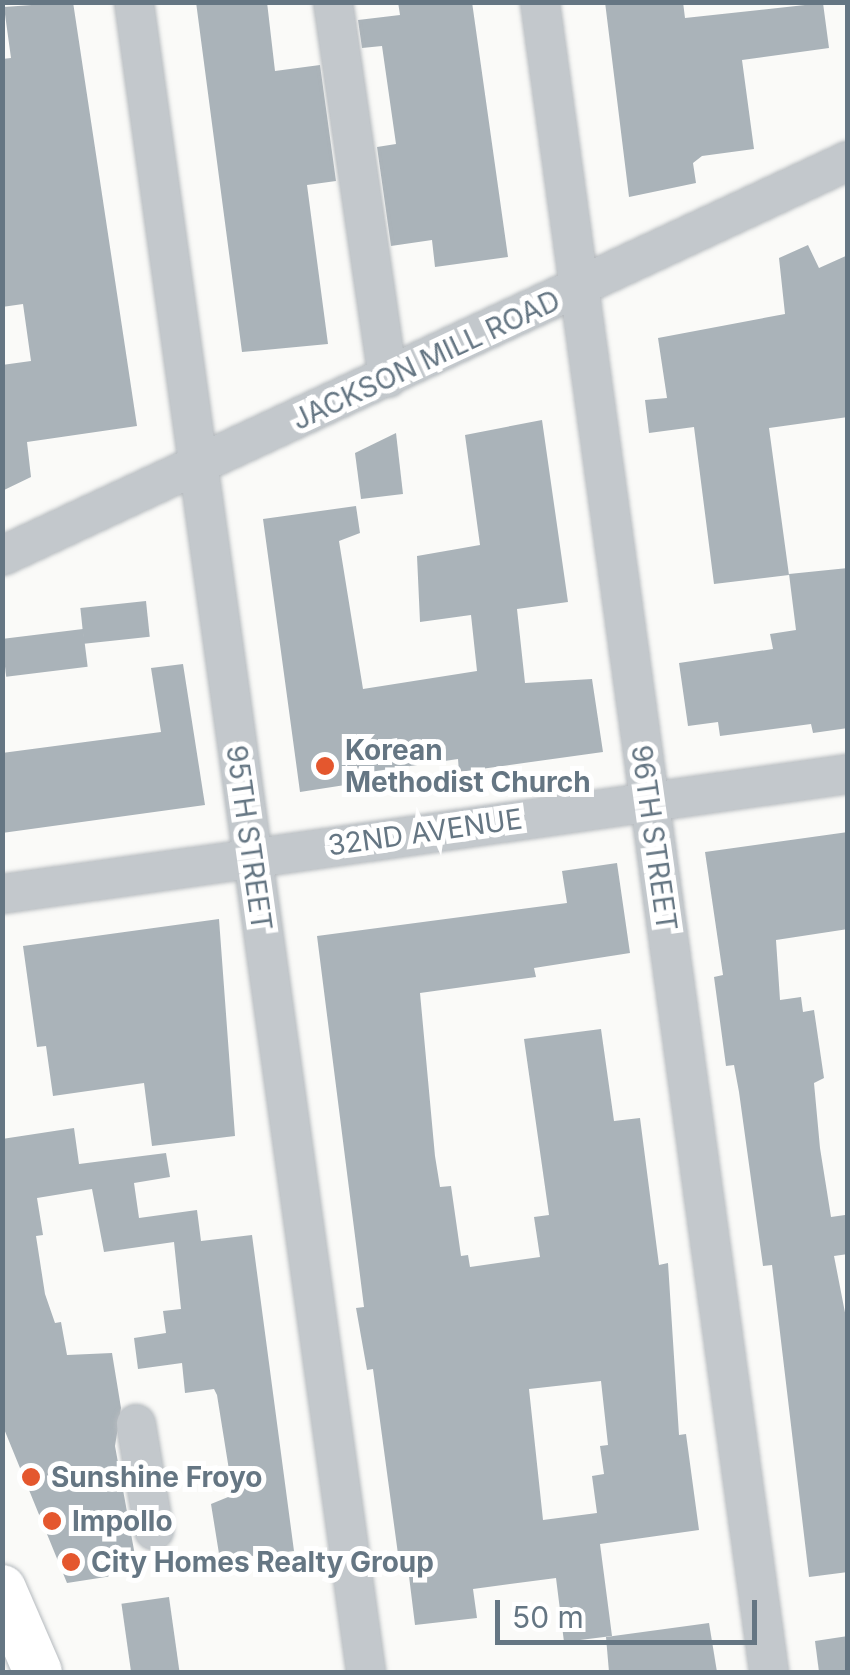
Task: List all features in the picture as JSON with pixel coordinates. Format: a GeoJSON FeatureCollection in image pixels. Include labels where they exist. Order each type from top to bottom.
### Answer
{"type":"FeatureCollection","features":[{"type":"Feature","properties":{"kind":"main road"},"geometry":{"type":"LineString","coordinates":[[2,1589],[38,1672]]}},
{"type":"Feature","properties":{"kind":"street","name":"95TH STREET"},"geometry":{"type":"LineString","coordinates":[[134,2],[366,1672]]}},
{"type":"Feature","properties":{"kind":"street"},"geometry":{"type":"LineString","coordinates":[[333,2],[388,378]]}},
{"type":"Feature","properties":{"kind":"street","name":"96TH STREET"},"geometry":{"type":"LineString","coordinates":[[540,2],[769,1672]]}},
{"type":"Feature","properties":{"kind":"street","name":"JACKSON MILL ROAD"},"geometry":{"type":"LineString","coordinates":[[2,556],[578,291],[848,161]]}},
{"type":"Feature","properties":{"kind":"street","name":"32ND AVENUE"},"geometry":{"type":"LineString","coordinates":[[2,894],[848,774]]}},
{"type":"Feature","properties":{"kind":"street"},"geometry":{"type":"LineString","coordinates":[[136,1424],[154,1530]]}},
{"type":"Feature","properties":{"kind":"building"},"geometry":{"type":"Polygon","coordinates":[[[73,2],[137,426],[27,442],[31,477],[2,491],[2,365],[31,361],[23,304],[2,307],[2,59],[11,58],[4,7],[73,2]]]}},
{"type":"Feature","properties":{"kind":"building"},"geometry":{"type":"Polygon","coordinates":[[[196,2],[267,2],[275,71],[320,65],[336,181],[307,185],[328,344],[242,352],[196,2]]]}},
{"type":"Feature","properties":{"kind":"building"},"geometry":{"type":"Polygon","coordinates":[[[398,2],[472,2],[508,257],[435,267],[432,240],[391,246],[377,147],[396,144],[382,46],[362,48],[358,20],[400,15],[398,2]]]}},
{"type":"Feature","properties":{"kind":"building"},"geometry":{"type":"Polygon","coordinates":[[[605,2],[683,2],[685,18],[823,3],[829,48],[742,60],[754,149],[702,156],[693,163],[696,183],[629,197],[605,2]]]}},
{"type":"Feature","properties":{"kind":"building"},"geometry":{"type":"Polygon","coordinates":[[[808,245],[819,268],[848,255],[848,417],[769,428],[789,575],[714,584],[694,427],[649,433],[645,400],[667,398],[658,338],[785,314],[779,258],[808,245]]]}},
{"type":"Feature","properties":{"kind":"building"},"geometry":{"type":"Polygon","coordinates":[[[542,420],[568,602],[517,609],[525,683],[592,679],[603,752],[459,772],[458,759],[356,774],[358,783],[300,792],[263,519],[356,506],[360,533],[339,541],[363,689],[477,671],[471,615],[420,622],[417,556],[480,545],[465,435],[542,420]]]}},
{"type":"Feature","properties":{"kind":"building"},"geometry":{"type":"Polygon","coordinates":[[[396,433],[403,494],[361,499],[355,453],[396,433]]]}},
{"type":"Feature","properties":{"kind":"building"},"geometry":{"type":"Polygon","coordinates":[[[848,568],[848,728],[813,733],[811,724],[720,736],[718,722],[688,726],[679,663],[773,649],[770,634],[796,630],[789,574],[848,568]]]}},
{"type":"Feature","properties":{"kind":"building"},"geometry":{"type":"Polygon","coordinates":[[[146,601],[150,637],[84,644],[80,608],[146,601]]]}},
{"type":"Feature","properties":{"kind":"building"},"geometry":{"type":"Polygon","coordinates":[[[83,629],[88,667],[6,677],[2,639],[83,629]]]}},
{"type":"Feature","properties":{"kind":"building"},"geometry":{"type":"Polygon","coordinates":[[[183,664],[205,805],[2,833],[2,753],[161,732],[151,668],[183,664]]]}},
{"type":"Feature","properties":{"kind":"building"},"geometry":{"type":"Polygon","coordinates":[[[848,832],[848,929],[776,940],[780,1000],[801,997],[803,1012],[814,1010],[824,1078],[814,1083],[820,1148],[831,1217],[845,1215],[848,1232],[848,1254],[834,1256],[848,1328],[848,1572],[809,1577],[772,1265],[763,1266],[739,1092],[734,1065],[726,1066],[714,977],[723,975],[705,852],[848,832]]]}},
{"type":"Feature","properties":{"kind":"building"},"geometry":{"type":"Polygon","coordinates":[[[617,863],[630,953],[534,968],[536,977],[420,993],[440,1187],[451,1186],[461,1256],[468,1255],[470,1267],[540,1257],[534,1217],[549,1215],[524,1039],[601,1029],[614,1121],[640,1118],[659,1265],[668,1263],[679,1435],[686,1434],[699,1530],[600,1544],[612,1636],[564,1642],[556,1578],[473,1589],[477,1618],[415,1625],[408,1568],[400,1569],[373,1369],[367,1370],[356,1308],[364,1307],[317,936],[567,903],[562,871],[617,863]],[[601,1381],[529,1389],[543,1520],[597,1513],[592,1476],[604,1474],[600,1446],[608,1445],[601,1381]]]}},
{"type":"Feature","properties":{"kind":"building"},"geometry":{"type":"Polygon","coordinates":[[[219,919],[235,1136],[152,1146],[144,1083],[53,1096],[46,1046],[37,1047],[23,946],[219,919]]]}},
{"type":"Feature","properties":{"kind":"building"},"geometry":{"type":"Polygon","coordinates":[[[74,1128],[79,1164],[166,1153],[170,1177],[134,1183],[139,1218],[197,1210],[201,1241],[252,1235],[294,1551],[220,1560],[211,1504],[233,1495],[217,1395],[214,1389],[185,1393],[182,1363],[138,1369],[134,1338],[166,1333],[163,1311],[181,1309],[174,1242],[104,1252],[92,1189],[37,1198],[43,1235],[36,1236],[45,1294],[55,1323],[61,1322],[67,1355],[112,1353],[121,1408],[115,1446],[138,1572],[67,1583],[2,1424],[2,1139],[74,1128]]]}},
{"type":"Feature","properties":{"kind":"building"},"geometry":{"type":"Polygon","coordinates":[[[169,1597],[180,1672],[131,1672],[121,1604],[169,1597]]]}},
{"type":"Feature","properties":{"kind":"building"},"geometry":{"type":"Polygon","coordinates":[[[709,1623],[717,1672],[609,1672],[606,1637],[709,1623]]]}},
{"type":"Feature","properties":{"kind":"building"},"geometry":{"type":"Polygon","coordinates":[[[848,1636],[848,1672],[819,1672],[815,1641],[848,1636]]]}},
{"type":"Feature","properties":{"kind":"place","name":"Korean Methodist Church"},"geometry":{"type":"Point","coordinates":[325,766]}},
{"type":"Feature","properties":{"kind":"place","name":"Sunshine Froyo"},"geometry":{"type":"Point","coordinates":[31,1477]}},
{"type":"Feature","properties":{"kind":"place","name":"Impollo"},"geometry":{"type":"Point","coordinates":[52,1521]}},
{"type":"Feature","properties":{"kind":"place","name":"City Homes Realty Group"},"geometry":{"type":"Point","coordinates":[71,1562]}}]}
